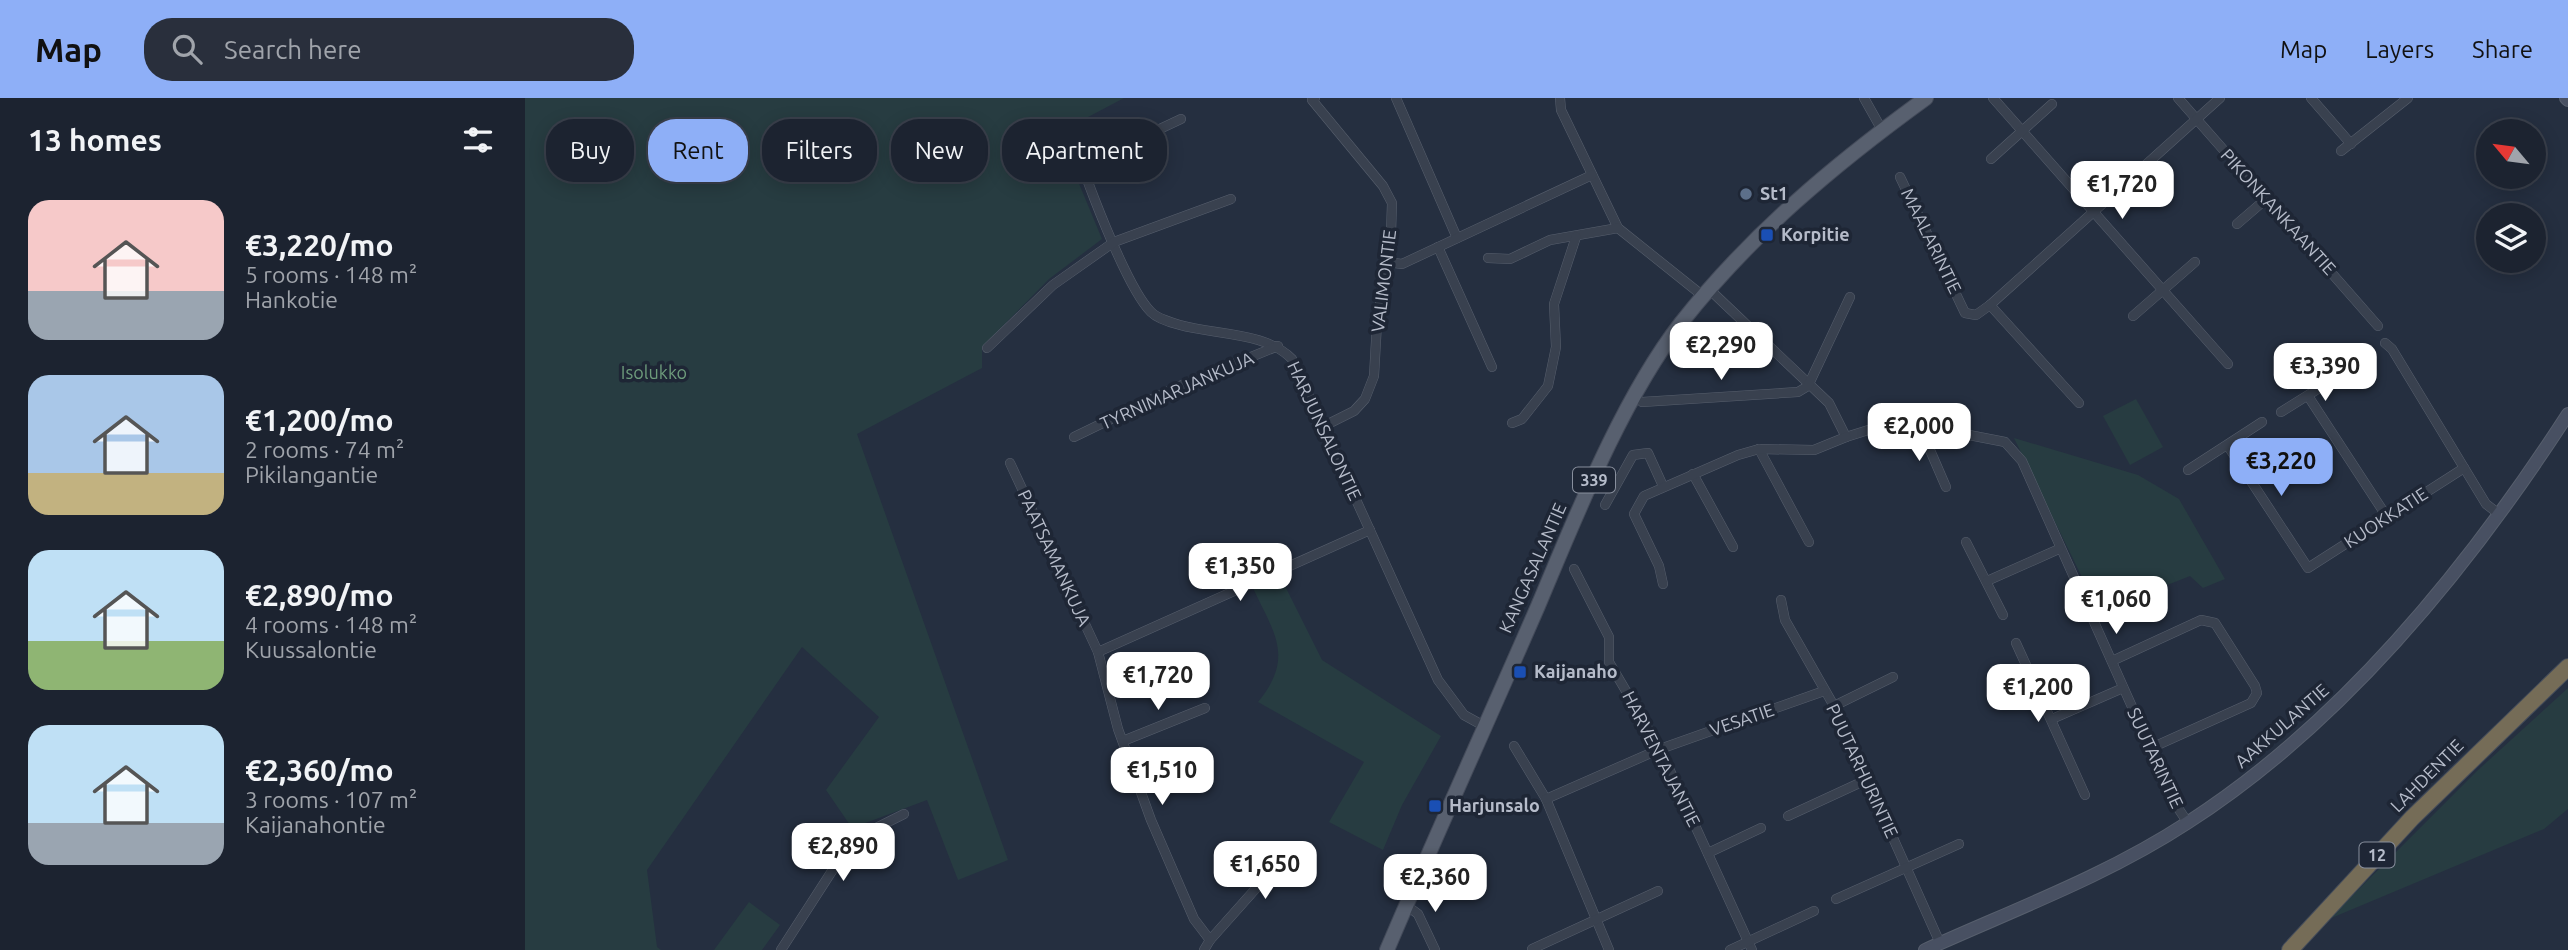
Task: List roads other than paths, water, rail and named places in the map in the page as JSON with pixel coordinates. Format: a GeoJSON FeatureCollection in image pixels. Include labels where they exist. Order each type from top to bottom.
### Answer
{"type":"FeatureCollection","features":[{"type":"Feature","properties":{"kind":"highway"},"geometry":{"type":"LineString","coordinates":[[2467,763],[2568,655]]}},
{"type":"Feature","properties":{"kind":"highway","name":"LAHDENTIE"},"geometry":{"type":"LineString","coordinates":[[2290,950],[2467,763],[2568,667]]}},
{"type":"Feature","properties":{"kind":"highway"},"geometry":{"type":"LineString","coordinates":[[2467,763],[2568,678]]}},
{"type":"Feature","properties":{"kind":"main road","name":"KANGASALANTIE"},"geometry":{"type":"LineString","coordinates":[[1387,950],[1577,515],[1657,359],[1707,293],[1785,209],[1926,98]]}},
{"type":"Feature","properties":{"kind":"street","name":"VALIMONTIE"},"geometry":{"type":"LineString","coordinates":[[1315,98],[1312,100],[1383,186],[1392,203],[1387,262],[1377,323],[1374,376],[1365,399],[1354,411],[1325,426]]}},
{"type":"Feature","properties":{"kind":"street"},"geometry":{"type":"LineString","coordinates":[[1396,98],[1457,238]]}},
{"type":"Feature","properties":{"kind":"street"},"geometry":{"type":"LineString","coordinates":[[1560,98],[1561,110],[1618,228],[1707,293],[1775,348],[1808,386],[1829,403],[1846,437]]}},
{"type":"Feature","properties":{"kind":"street"},"geometry":{"type":"LineString","coordinates":[[1864,98],[1882,130]]}},
{"type":"Feature","properties":{"kind":"street"},"geometry":{"type":"LineString","coordinates":[[1993,98],[2228,364]]}},
{"type":"Feature","properties":{"kind":"street","name":"PIKONKANKAANTIE"},"geometry":{"type":"LineString","coordinates":[[2178,98],[2378,326]]}},
{"type":"Feature","properties":{"kind":"street"},"geometry":{"type":"LineString","coordinates":[[2079,403],[1990,305],[2220,98]]}},
{"type":"Feature","properties":{"kind":"street"},"geometry":{"type":"LineString","coordinates":[[2311,98],[2351,144]]}},
{"type":"Feature","properties":{"kind":"street"},"geometry":{"type":"LineString","coordinates":[[2341,151],[2408,98]]}},
{"type":"Feature","properties":{"kind":"street"},"geometry":{"type":"LineString","coordinates":[[1991,159],[2053,104]]}},
{"type":"Feature","properties":{"kind":"street"},"geometry":{"type":"LineString","coordinates":[[1167,126],[1181,119]]}},
{"type":"Feature","properties":{"kind":"street"},"geometry":{"type":"LineString","coordinates":[[1387,262],[1402,264],[1592,175]]}},
{"type":"Feature","properties":{"kind":"street","name":"MAALARINTIE"},"geometry":{"type":"LineString","coordinates":[[1900,177],[1965,313],[1976,315],[1990,305]]}},
{"type":"Feature","properties":{"kind":"street","name":"HARJUNSALONTIE"},"geometry":{"type":"LineString","coordinates":[[1088,182],[1133,284],[1152,313],[1179,325],[1280,346],[1292,359],[1443,687],[1464,715],[1484,726]]}},
{"type":"Feature","properties":{"kind":"street"},"geometry":{"type":"LineString","coordinates":[[987,348],[1053,285],[1114,242],[1231,199]]}},
{"type":"Feature","properties":{"kind":"street"},"geometry":{"type":"LineString","coordinates":[[2237,224],[2266,199]]}},
{"type":"Feature","properties":{"kind":"street"},"geometry":{"type":"LineString","coordinates":[[1488,258],[1510,259],[1550,240],[1618,228]]}},
{"type":"Feature","properties":{"kind":"street"},"geometry":{"type":"LineString","coordinates":[[1512,423],[1522,419],[1548,386],[1556,347],[1553,304],[1576,237]]}},
{"type":"Feature","properties":{"kind":"street"},"geometry":{"type":"LineString","coordinates":[[1438,247],[1492,366]]}},
{"type":"Feature","properties":{"kind":"street"},"geometry":{"type":"LineString","coordinates":[[2133,316],[2195,262]]}},
{"type":"Feature","properties":{"kind":"street"},"geometry":{"type":"LineString","coordinates":[[1642,402],[1793,393],[1808,386],[1850,297]]}},
{"type":"Feature","properties":{"kind":"street"},"geometry":{"type":"LineString","coordinates":[[2385,343],[2392,349],[2486,504],[2500,514]]}},
{"type":"Feature","properties":{"kind":"street","name":"TYRNIMARJANKUJA"},"geometry":{"type":"LineString","coordinates":[[1075,437],[1175,388],[1280,346]]}},
{"type":"Feature","properties":{"kind":"street"},"geometry":{"type":"LineString","coordinates":[[2281,412],[2353,367]]}},
{"type":"Feature","properties":{"kind":"street"},"geometry":{"type":"LineString","coordinates":[[2308,396],[2387,517]]}},
{"type":"Feature","properties":{"kind":"street","name":"AAKKULANTIE"},"geometry":{"type":"LineString","coordinates":[[1925,950],[2127,859],[2188,823],[2270,761],[2348,691],[2412,620],[2500,514],[2568,414]]}},
{"type":"Feature","properties":{"kind":"street"},"geometry":{"type":"LineString","coordinates":[[1663,584],[1658,566],[1634,514],[1644,496],[1759,449],[1814,450],[1897,421],[1920,428],[1946,487]]}},
{"type":"Feature","properties":{"kind":"street"},"geometry":{"type":"LineString","coordinates":[[2188,470],[2262,422]]}},
{"type":"Feature","properties":{"kind":"street","name":"SUUTARINTIE"},"geometry":{"type":"LineString","coordinates":[[1920,428],[2005,442],[2022,461],[2059,549],[2176,805],[2188,823]]}},
{"type":"Feature","properties":{"kind":"street","name":"KUOKKATIE"},"geometry":{"type":"LineString","coordinates":[[2228,446],[2308,568],[2464,468]]}},
{"type":"Feature","properties":{"kind":"street"},"geometry":{"type":"LineString","coordinates":[[1759,449],[1809,542]]}},
{"type":"Feature","properties":{"kind":"street"},"geometry":{"type":"LineString","coordinates":[[1605,505],[1633,455],[1648,453],[1663,486]]}},
{"type":"Feature","properties":{"kind":"street","name":"PAATSAMANKUJA"},"geometry":{"type":"LineString","coordinates":[[1010,463],[1098,652],[1122,741],[1151,820],[1194,919],[1210,940]]}},
{"type":"Feature","properties":{"kind":"street"},"geometry":{"type":"LineString","coordinates":[[1693,474],[1733,547]]}},
{"type":"Feature","properties":{"kind":"street"},"geometry":{"type":"LineString","coordinates":[[1098,652],[1370,530]]}},
{"type":"Feature","properties":{"kind":"street"},"geometry":{"type":"LineString","coordinates":[[1966,542],[2003,615]]}},
{"type":"Feature","properties":{"kind":"street"},"geometry":{"type":"LineString","coordinates":[[1987,581],[2059,549]]}},
{"type":"Feature","properties":{"kind":"street","name":"HARVENTAJANTIE"},"geometry":{"type":"LineString","coordinates":[[1574,569],[1609,636],[1609,662],[1660,749],[1750,946]]}},
{"type":"Feature","properties":{"kind":"street","name":"PUUTARHURINTIE"},"geometry":{"type":"LineString","coordinates":[[1781,600],[1785,620],[1834,705],[1940,943]]}},
{"type":"Feature","properties":{"kind":"street"},"geometry":{"type":"LineString","coordinates":[[2112,661],[2201,620],[2209,620],[2215,623],[2255,686],[2257,693],[2251,703],[2151,748]]}},
{"type":"Feature","properties":{"kind":"street"},"geometry":{"type":"LineString","coordinates":[[2016,643],[2085,794]]}},
{"type":"Feature","properties":{"kind":"street"},"geometry":{"type":"LineString","coordinates":[[1834,705],[1893,677]]}},
{"type":"Feature","properties":{"kind":"street"},"geometry":{"type":"LineString","coordinates":[[2052,719],[2123,688]]}},
{"type":"Feature","properties":{"kind":"street","name":"VESATIE"},"geometry":{"type":"LineString","coordinates":[[1546,799],[1660,749],[1824,691]]}},
{"type":"Feature","properties":{"kind":"street"},"geometry":{"type":"LineString","coordinates":[[1122,741],[1205,708]]}},
{"type":"Feature","properties":{"kind":"street"},"geometry":{"type":"LineString","coordinates":[[1514,746],[1546,799],[1609,950]]}},
{"type":"Feature","properties":{"kind":"street"},"geometry":{"type":"LineString","coordinates":[[1788,816],[1866,780]]}},
{"type":"Feature","properties":{"kind":"street"},"geometry":{"type":"LineString","coordinates":[[781,950],[852,840],[904,814]]}},
{"type":"Feature","properties":{"kind":"street"},"geometry":{"type":"LineString","coordinates":[[1708,853],[1761,828]]}},
{"type":"Feature","properties":{"kind":"street"},"geometry":{"type":"LineString","coordinates":[[1836,899],[1907,870],[1959,844]]}},
{"type":"Feature","properties":{"kind":"street"},"geometry":{"type":"LineString","coordinates":[[1204,950],[1267,876],[1308,847]]}},
{"type":"Feature","properties":{"kind":"street"},"geometry":{"type":"LineString","coordinates":[[1532,949],[1658,891]]}},
{"type":"Feature","properties":{"kind":"street"},"geometry":{"type":"LineString","coordinates":[[1406,905],[1418,914],[1435,950]]}},
{"type":"Feature","properties":{"kind":"street"},"geometry":{"type":"LineString","coordinates":[[1730,950],[1750,946],[1814,911]]}},
{"type":"Feature","properties":{"kind":"place","name":"St1"},"geometry":{"type":"Point","coordinates":[1746,194]}},
{"type":"Feature","properties":{"kind":"place","name":"Korpitie"},"geometry":{"type":"Point","coordinates":[1767,235]}},
{"type":"Feature","properties":{"kind":"place","name":"Kaijanaho"},"geometry":{"type":"Point","coordinates":[1520,672]}},
{"type":"Feature","properties":{"kind":"place","name":"Harjunsalo"},"geometry":{"type":"Point","coordinates":[1435,806]}},
{"type":"Feature","properties":{"kind":"park label","name":"Isolukko"},"geometry":{"type":"Point","coordinates":[654,373]}}]}
